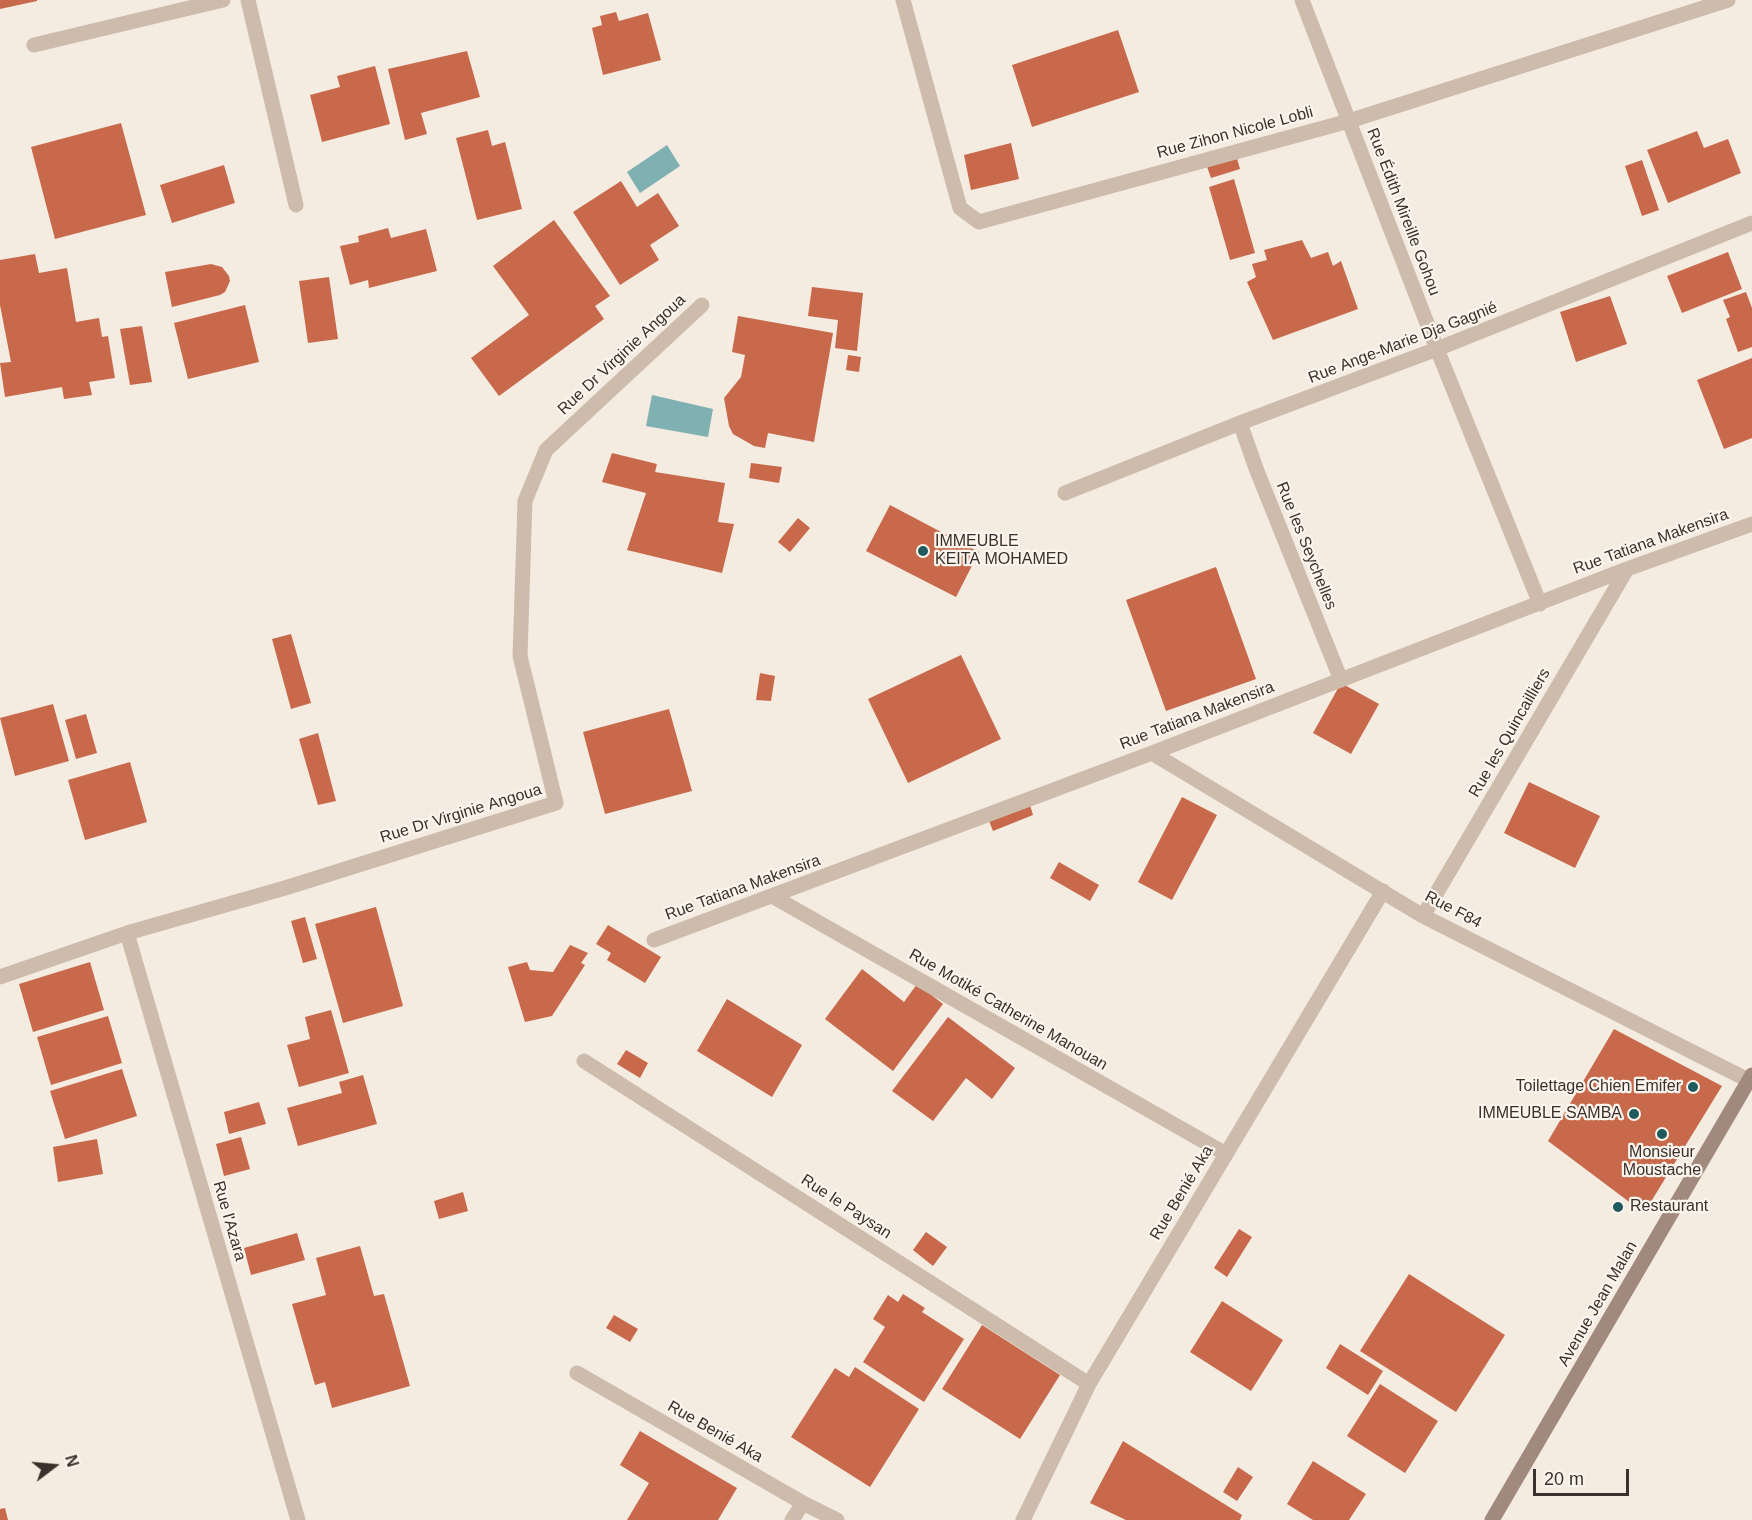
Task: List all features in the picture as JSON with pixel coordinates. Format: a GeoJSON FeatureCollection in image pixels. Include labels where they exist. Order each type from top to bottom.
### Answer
{"type":"FeatureCollection","features":[{"type":"Feature","properties":{"kind":"main road","name":"Avenue Jean Malan"},"geometry":{"type":"LineString","coordinates":[[1492,1520],[1751,1079]]}},
{"type":"Feature","properties":{"kind":"street"},"geometry":{"type":"LineString","coordinates":[[34,45],[223,0]]}},
{"type":"Feature","properties":{"kind":"street"},"geometry":{"type":"LineString","coordinates":[[248,0],[296,205]]}},
{"type":"Feature","properties":{"kind":"street","name":"Rue Zihon Nicole Lobli"},"geometry":{"type":"LineString","coordinates":[[903,0],[960,208],[979,222],[1349,121],[1728,0]]}},
{"type":"Feature","properties":{"kind":"street","name":"Rue Édith Mireille Gohou"},"geometry":{"type":"LineString","coordinates":[[1302,0],[1437,349],[1540,604]]}},
{"type":"Feature","properties":{"kind":"street","name":"Rue Ange-Marie Dja Gagnié"},"geometry":{"type":"LineString","coordinates":[[1065,493],[1240,423],[1437,349],[1752,223]]}},
{"type":"Feature","properties":{"kind":"street","name":"Rue Dr Virginie Angoua"},"geometry":{"type":"LineString","coordinates":[[0,977],[127,933],[285,888],[556,802],[520,656],[525,501],[546,450],[702,305]]}},
{"type":"Feature","properties":{"kind":"street","name":"Rue les Seychelles"},"geometry":{"type":"LineString","coordinates":[[1240,423],[1341,680]]}},
{"type":"Feature","properties":{"kind":"street","name":"Rue Tatiana Makensira"},"geometry":{"type":"LineString","coordinates":[[654,940],[1152,753],[1627,569],[1752,524]]}},
{"type":"Feature","properties":{"kind":"street","name":"Rue les Quincailliers"},"geometry":{"type":"LineString","coordinates":[[1423,916],[1627,569]]}},
{"type":"Feature","properties":{"kind":"street","name":"Rue F84"},"geometry":{"type":"LineString","coordinates":[[1152,753],[1423,916],[1751,1079]]}},
{"type":"Feature","properties":{"kind":"street","name":"Rue Benié Aka"},"geometry":{"type":"LineString","coordinates":[[1023,1520],[1089,1384],[1383,891]]}},
{"type":"Feature","properties":{"kind":"street","name":"Rue Motiké Catherine Manouan"},"geometry":{"type":"LineString","coordinates":[[772,896],[1226,1154]]}},
{"type":"Feature","properties":{"kind":"street","name":"Rue l'Azara"},"geometry":{"type":"LineString","coordinates":[[127,933],[297,1520]]}},
{"type":"Feature","properties":{"kind":"street","name":"Rue le Paysan"},"geometry":{"type":"LineString","coordinates":[[584,1061],[1089,1384]]}},
{"type":"Feature","properties":{"kind":"street","name":"Rue Benié Aka"},"geometry":{"type":"LineString","coordinates":[[577,1373],[803,1503],[837,1520]]}},
{"type":"Feature","properties":{"kind":"street"},"geometry":{"type":"LineString","coordinates":[[792,1520],[803,1503]]}},
{"type":"Feature","properties":{"kind":"water"},"geometry":{"type":"Polygon","coordinates":[[[667,145],[680,166],[640,193],[627,172],[667,145]]]}},
{"type":"Feature","properties":{"kind":"water"},"geometry":{"type":"Polygon","coordinates":[[[652,395],[713,409],[708,437],[646,426],[652,395]]]}},
{"type":"Feature","properties":{"kind":"building"},"geometry":{"type":"Polygon","coordinates":[[[0,0],[37,0],[37,1],[0,9],[0,0]]]}},
{"type":"Feature","properties":{"kind":"building"},"geometry":{"type":"Polygon","coordinates":[[[616,12],[619,21],[648,13],[661,60],[603,75],[592,28],[602,25],[600,16],[616,12]]]}},
{"type":"Feature","properties":{"kind":"building"},"geometry":{"type":"Polygon","coordinates":[[[1118,30],[1139,92],[1032,127],[1012,65],[1118,30]]]}},
{"type":"Feature","properties":{"kind":"building"},"geometry":{"type":"Polygon","coordinates":[[[467,51],[480,97],[421,113],[427,134],[405,140],[388,69],[467,51]]]}},
{"type":"Feature","properties":{"kind":"building"},"geometry":{"type":"Polygon","coordinates":[[[375,66],[390,124],[322,142],[310,95],[340,87],[337,76],[375,66]]]}},
{"type":"Feature","properties":{"kind":"building"},"geometry":{"type":"Polygon","coordinates":[[[121,123],[146,215],[55,239],[31,147],[121,123]]]}},
{"type":"Feature","properties":{"kind":"building"},"geometry":{"type":"Polygon","coordinates":[[[488,130],[492,146],[505,142],[522,209],[477,220],[456,138],[488,130]]]}},
{"type":"Feature","properties":{"kind":"building"},"geometry":{"type":"Polygon","coordinates":[[[1697,131],[1704,148],[1728,139],[1741,173],[1668,203],[1647,150],[1697,131]]]}},
{"type":"Feature","properties":{"kind":"building"},"geometry":{"type":"Polygon","coordinates":[[[1011,143],[1019,179],[971,190],[964,155],[1011,143]]]}},
{"type":"Feature","properties":{"kind":"building"},"geometry":{"type":"Polygon","coordinates":[[[1236,155],[1240,169],[1211,178],[1206,164],[1236,155]]]}},
{"type":"Feature","properties":{"kind":"building"},"geometry":{"type":"Polygon","coordinates":[[[1642,160],[1659,210],[1642,216],[1625,166],[1642,160]]]}},
{"type":"Feature","properties":{"kind":"building"},"geometry":{"type":"Polygon","coordinates":[[[224,165],[235,203],[172,223],[160,185],[224,165]]]}},
{"type":"Feature","properties":{"kind":"building"},"geometry":{"type":"Polygon","coordinates":[[[1234,179],[1255,253],[1230,260],[1209,187],[1234,179]]]}},
{"type":"Feature","properties":{"kind":"building"},"geometry":{"type":"Polygon","coordinates":[[[621,181],[637,207],[658,193],[679,226],[650,245],[659,260],[620,285],[573,212],[621,181]]]}},
{"type":"Feature","properties":{"kind":"building"},"geometry":{"type":"Polygon","coordinates":[[[554,220],[610,296],[595,306],[604,319],[499,396],[471,358],[529,315],[493,266],[554,220]]]}},
{"type":"Feature","properties":{"kind":"building"},"geometry":{"type":"Polygon","coordinates":[[[388,228],[391,238],[426,229],[437,271],[369,288],[368,280],[350,285],[340,246],[359,242],[358,236],[388,228]]]}},
{"type":"Feature","properties":{"kind":"building"},"geometry":{"type":"Polygon","coordinates":[[[1302,240],[1311,258],[1328,252],[1333,266],[1341,261],[1358,309],[1273,340],[1247,282],[1256,277],[1252,264],[1267,260],[1264,250],[1302,240]]]}},
{"type":"Feature","properties":{"kind":"building"},"geometry":{"type":"Polygon","coordinates":[[[1728,252],[1742,289],[1682,313],[1667,276],[1728,252]]]}},
{"type":"Feature","properties":{"kind":"building"},"geometry":{"type":"Polygon","coordinates":[[[35,254],[39,273],[67,268],[76,322],[99,318],[102,337],[108,336],[115,378],[89,382],[92,395],[64,399],[62,387],[5,397],[0,363],[11,362],[0,305],[0,260],[35,254]]]}},
{"type":"Feature","properties":{"kind":"building"},"geometry":{"type":"Polygon","coordinates":[[[211,264],[222,267],[229,276],[230,281],[225,292],[172,307],[165,272],[211,264]]]}},
{"type":"Feature","properties":{"kind":"building"},"geometry":{"type":"Polygon","coordinates":[[[329,277],[338,339],[308,343],[299,281],[329,277]]]}},
{"type":"Feature","properties":{"kind":"building"},"geometry":{"type":"Polygon","coordinates":[[[812,287],[863,293],[857,351],[835,348],[838,320],[808,316],[812,287]]]}},
{"type":"Feature","properties":{"kind":"building"},"geometry":{"type":"Polygon","coordinates":[[[1746,292],[1752,308],[1752,347],[1738,352],[1726,319],[1730,317],[1723,300],[1746,292]]]}},
{"type":"Feature","properties":{"kind":"building"},"geometry":{"type":"Polygon","coordinates":[[[1610,296],[1627,344],[1576,362],[1560,312],[1610,296]]]}},
{"type":"Feature","properties":{"kind":"building"},"geometry":{"type":"Polygon","coordinates":[[[245,305],[259,362],[188,379],[174,323],[245,305]]]}},
{"type":"Feature","properties":{"kind":"building"},"geometry":{"type":"Polygon","coordinates":[[[738,316],[833,333],[814,442],[768,433],[765,448],[754,446],[733,434],[729,426],[724,398],[741,377],[745,355],[732,352],[738,316]]]}},
{"type":"Feature","properties":{"kind":"building"},"geometry":{"type":"Polygon","coordinates":[[[142,326],[152,382],[130,385],[120,329],[142,326]]]}},
{"type":"Feature","properties":{"kind":"building"},"geometry":{"type":"Polygon","coordinates":[[[848,355],[861,357],[859,372],[846,370],[848,355]]]}},
{"type":"Feature","properties":{"kind":"building"},"geometry":{"type":"Polygon","coordinates":[[[1752,358],[1752,438],[1724,449],[1697,380],[1752,358]]]}},
{"type":"Feature","properties":{"kind":"building"},"geometry":{"type":"Polygon","coordinates":[[[612,453],[657,464],[655,472],[725,483],[718,522],[734,524],[722,573],[627,550],[646,493],[602,482],[612,453]]]}},
{"type":"Feature","properties":{"kind":"building"},"geometry":{"type":"Polygon","coordinates":[[[751,463],[782,467],[779,483],[749,478],[751,463]]]}},
{"type":"Feature","properties":{"kind":"building","name":"IMMEUBLE KEITA MOHAMED"},"geometry":{"type":"Polygon","coordinates":[[[890,505],[979,552],[956,597],[866,551],[890,505]]]}},
{"type":"Feature","properties":{"kind":"building"},"geometry":{"type":"Polygon","coordinates":[[[798,518],[810,528],[790,552],[778,542],[798,518]]]}},
{"type":"Feature","properties":{"kind":"building"},"geometry":{"type":"Polygon","coordinates":[[[1216,567],[1256,679],[1166,711],[1126,600],[1216,567]]]}},
{"type":"Feature","properties":{"kind":"building"},"geometry":{"type":"Polygon","coordinates":[[[291,634],[311,703],[291,709],[272,639],[291,634]]]}},
{"type":"Feature","properties":{"kind":"building"},"geometry":{"type":"Polygon","coordinates":[[[961,655],[1001,739],[908,783],[868,699],[961,655]]]}},
{"type":"Feature","properties":{"kind":"building"},"geometry":{"type":"Polygon","coordinates":[[[760,673],[775,676],[771,701],[756,700],[760,673]]]}},
{"type":"Feature","properties":{"kind":"building"},"geometry":{"type":"Polygon","coordinates":[[[1341,683],[1379,704],[1351,754],[1313,733],[1341,683]]]}},
{"type":"Feature","properties":{"kind":"building"},"geometry":{"type":"Polygon","coordinates":[[[53,704],[69,761],[15,776],[0,718],[53,704]]]}},
{"type":"Feature","properties":{"kind":"building"},"geometry":{"type":"Polygon","coordinates":[[[669,709],[692,791],[605,814],[583,732],[669,709]]]}},
{"type":"Feature","properties":{"kind":"building"},"geometry":{"type":"Polygon","coordinates":[[[86,714],[97,753],[76,759],[65,720],[86,714]]]}},
{"type":"Feature","properties":{"kind":"building"},"geometry":{"type":"Polygon","coordinates":[[[318,733],[336,801],[318,805],[299,739],[318,733]]]}},
{"type":"Feature","properties":{"kind":"building"},"geometry":{"type":"Polygon","coordinates":[[[130,762],[147,822],[85,840],[68,780],[130,762]]]}},
{"type":"Feature","properties":{"kind":"building"},"geometry":{"type":"Polygon","coordinates":[[[1529,782],[1600,816],[1575,868],[1504,833],[1529,782]]]}},
{"type":"Feature","properties":{"kind":"building"},"geometry":{"type":"Polygon","coordinates":[[[1182,797],[1217,815],[1172,900],[1138,882],[1182,797]]]}},
{"type":"Feature","properties":{"kind":"building"},"geometry":{"type":"Polygon","coordinates":[[[1030,805],[1033,815],[993,831],[989,821],[1030,805]]]}},
{"type":"Feature","properties":{"kind":"building"},"geometry":{"type":"Polygon","coordinates":[[[1059,862],[1099,885],[1090,901],[1050,878],[1059,862]]]}},
{"type":"Feature","properties":{"kind":"building"},"geometry":{"type":"Polygon","coordinates":[[[376,907],[403,1006],[343,1023],[315,924],[376,907]]]}},
{"type":"Feature","properties":{"kind":"building"},"geometry":{"type":"Polygon","coordinates":[[[305,917],[317,959],[303,963],[291,921],[305,917]]]}},
{"type":"Feature","properties":{"kind":"building"},"geometry":{"type":"Polygon","coordinates":[[[608,925],[661,957],[645,983],[607,960],[611,953],[596,944],[608,925]]]}},
{"type":"Feature","properties":{"kind":"building"},"geometry":{"type":"Polygon","coordinates":[[[570,945],[588,953],[581,963],[585,965],[552,1016],[525,1022],[508,967],[527,962],[530,970],[553,972],[570,945]]]}},
{"type":"Feature","properties":{"kind":"building"},"geometry":{"type":"Polygon","coordinates":[[[90,962],[104,1010],[33,1032],[19,984],[90,962]]]}},
{"type":"Feature","properties":{"kind":"building"},"geometry":{"type":"Polygon","coordinates":[[[862,969],[904,1002],[917,984],[943,1004],[893,1071],[825,1019],[862,969]]]}},
{"type":"Feature","properties":{"kind":"building"},"geometry":{"type":"Polygon","coordinates":[[[727,999],[802,1045],[772,1097],[697,1051],[727,999]]]}},
{"type":"Feature","properties":{"kind":"building"},"geometry":{"type":"Polygon","coordinates":[[[331,1010],[349,1073],[299,1087],[287,1045],[310,1039],[305,1017],[331,1010]]]}},
{"type":"Feature","properties":{"kind":"building"},"geometry":{"type":"Polygon","coordinates":[[[108,1016],[122,1063],[51,1085],[37,1037],[108,1016]]]}},
{"type":"Feature","properties":{"kind":"building"},"geometry":{"type":"Polygon","coordinates":[[[948,1017],[1015,1068],[992,1099],[966,1078],[933,1121],[892,1091],[948,1017]]]}},
{"type":"Feature","properties":{"kind":"building","name":"IMMEUBLE SAMBA"},"geometry":{"type":"Polygon","coordinates":[[[1614,1029],[1722,1086],[1644,1213],[1548,1141],[1614,1029]]]}},
{"type":"Feature","properties":{"kind":"building"},"geometry":{"type":"Polygon","coordinates":[[[626,1050],[648,1063],[640,1078],[617,1064],[626,1050]]]}},
{"type":"Feature","properties":{"kind":"building"},"geometry":{"type":"Polygon","coordinates":[[[122,1069],[137,1116],[65,1139],[50,1091],[122,1069]]]}},
{"type":"Feature","properties":{"kind":"building"},"geometry":{"type":"Polygon","coordinates":[[[363,1075],[377,1124],[298,1146],[287,1108],[342,1093],[339,1082],[363,1075]]]}},
{"type":"Feature","properties":{"kind":"building"},"geometry":{"type":"Polygon","coordinates":[[[259,1102],[266,1124],[229,1134],[224,1112],[259,1102]]]}},
{"type":"Feature","properties":{"kind":"building"},"geometry":{"type":"Polygon","coordinates":[[[241,1137],[250,1169],[224,1176],[216,1144],[241,1137]]]}},
{"type":"Feature","properties":{"kind":"building"},"geometry":{"type":"Polygon","coordinates":[[[97,1139],[103,1174],[58,1182],[53,1147],[97,1139]]]}},
{"type":"Feature","properties":{"kind":"building"},"geometry":{"type":"Polygon","coordinates":[[[463,1192],[468,1211],[439,1219],[434,1201],[463,1192]]]}},
{"type":"Feature","properties":{"kind":"building"},"geometry":{"type":"Polygon","coordinates":[[[1239,1229],[1252,1237],[1227,1277],[1214,1268],[1239,1229]]]}},
{"type":"Feature","properties":{"kind":"building"},"geometry":{"type":"Polygon","coordinates":[[[926,1232],[947,1247],[933,1266],[913,1250],[926,1232]]]}},
{"type":"Feature","properties":{"kind":"building"},"geometry":{"type":"Polygon","coordinates":[[[297,1233],[305,1260],[251,1275],[244,1248],[297,1233]]]}},
{"type":"Feature","properties":{"kind":"building"},"geometry":{"type":"Polygon","coordinates":[[[360,1246],[374,1296],[384,1294],[410,1386],[332,1408],[325,1382],[315,1385],[292,1304],[326,1295],[316,1258],[360,1246]]]}},
{"type":"Feature","properties":{"kind":"building"},"geometry":{"type":"Polygon","coordinates":[[[1409,1274],[1505,1335],[1456,1412],[1360,1351],[1409,1274]]]}},
{"type":"Feature","properties":{"kind":"building"},"geometry":{"type":"Polygon","coordinates":[[[903,1294],[925,1308],[922,1312],[964,1339],[924,1402],[863,1362],[885,1327],[873,1319],[888,1295],[898,1302],[903,1294]]]}},
{"type":"Feature","properties":{"kind":"building"},"geometry":{"type":"Polygon","coordinates":[[[1222,1301],[1283,1340],[1251,1391],[1190,1352],[1222,1301]]]}},
{"type":"Feature","properties":{"kind":"building"},"geometry":{"type":"Polygon","coordinates":[[[614,1315],[638,1329],[630,1342],[606,1328],[614,1315]]]}},
{"type":"Feature","properties":{"kind":"building"},"geometry":{"type":"Polygon","coordinates":[[[982,1325],[1060,1375],[1020,1439],[942,1389],[982,1325]]]}},
{"type":"Feature","properties":{"kind":"building"},"geometry":{"type":"Polygon","coordinates":[[[1340,1344],[1383,1371],[1368,1395],[1326,1368],[1340,1344]]]}},
{"type":"Feature","properties":{"kind":"building"},"geometry":{"type":"Polygon","coordinates":[[[855,1367],[919,1409],[870,1487],[791,1437],[835,1368],[849,1377],[855,1367]]]}},
{"type":"Feature","properties":{"kind":"building"},"geometry":{"type":"Polygon","coordinates":[[[1380,1384],[1438,1421],[1405,1473],[1347,1436],[1380,1384]]]}},
{"type":"Feature","properties":{"kind":"building"},"geometry":{"type":"Polygon","coordinates":[[[640,1431],[737,1488],[718,1520],[627,1520],[649,1483],[620,1465],[640,1431]]]}},
{"type":"Feature","properties":{"kind":"building"},"geometry":{"type":"Polygon","coordinates":[[[1123,1441],[1242,1515],[1240,1520],[1126,1520],[1090,1503],[1123,1441]]]}},
{"type":"Feature","properties":{"kind":"building"},"geometry":{"type":"Polygon","coordinates":[[[1313,1461],[1366,1494],[1349,1520],[1313,1520],[1287,1504],[1313,1461]]]}},
{"type":"Feature","properties":{"kind":"building"},"geometry":{"type":"Polygon","coordinates":[[[1238,1467],[1253,1477],[1237,1501],[1223,1492],[1238,1467]]]}},
{"type":"Feature","properties":{"kind":"building"},"geometry":{"type":"Polygon","coordinates":[[[5,1508],[8,1520],[0,1520],[0,1509],[5,1508]]]}},
{"type":"Feature","properties":{"kind":"place","name":"IMMEUBLE KEITA MOHAMED"},"geometry":{"type":"Point","coordinates":[923,551]}},
{"type":"Feature","properties":{"kind":"place","name":"Toilettage Chien Emifer"},"geometry":{"type":"Point","coordinates":[1693,1087]}},
{"type":"Feature","properties":{"kind":"place","name":"IMMEUBLE SAMBA"},"geometry":{"type":"Point","coordinates":[1634,1114]}},
{"type":"Feature","properties":{"kind":"place","name":"Monsieur Moustache"},"geometry":{"type":"Point","coordinates":[1662,1134]}},
{"type":"Feature","properties":{"kind":"place","name":"Restaurant"},"geometry":{"type":"Point","coordinates":[1618,1207]}}]}
